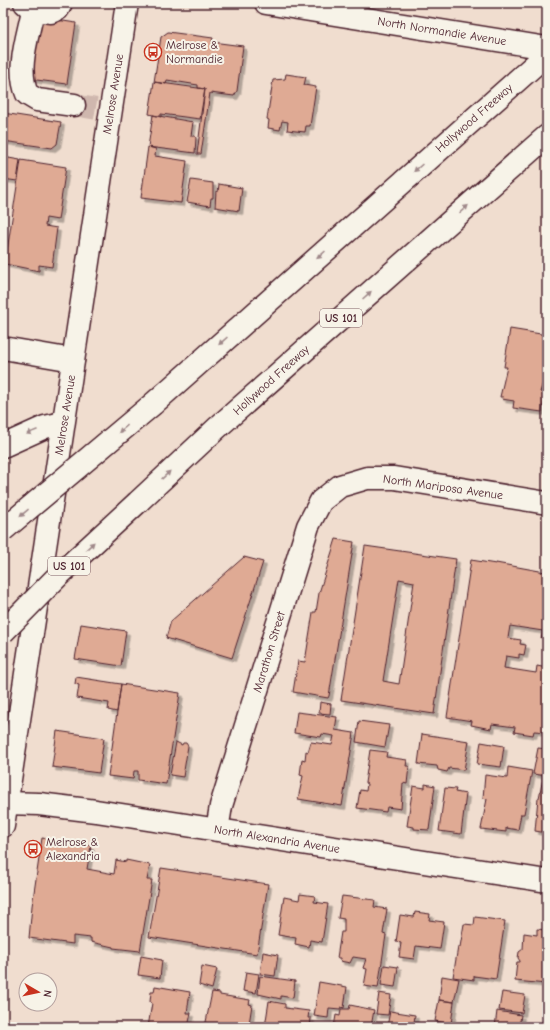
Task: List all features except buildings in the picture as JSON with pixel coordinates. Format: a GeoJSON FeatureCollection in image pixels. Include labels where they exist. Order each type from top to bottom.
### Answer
{"type":"FeatureCollection","features":[{"type":"Feature","properties":{"kind":"main road"},"geometry":{"type":"LineString","coordinates":[[61,3],[58,9],[51,12],[29,7],[22,72],[23,84],[27,94],[37,100],[74,105]]}},
{"type":"Feature","properties":{"kind":"main road","name":"Melrose Avenue"},"geometry":{"type":"LineString","coordinates":[[3,826],[5,804],[73,360],[104,109],[127,3]]}},
{"type":"Feature","properties":{"kind":"main road","name":"North Normandie Avenue"},"geometry":{"type":"LineString","coordinates":[[266,3],[547,48]]}},
{"type":"Feature","properties":{"kind":"main road","name":"Hollywood Freeway"},"geometry":{"type":"LineString","coordinates":[[3,530],[153,404],[547,54]]}},
{"type":"Feature","properties":{"kind":"main road","name":"Hollywood Freeway"},"geometry":{"type":"LineString","coordinates":[[3,632],[59,575],[217,428],[547,136]]}},
{"type":"Feature","properties":{"kind":"main road"},"geometry":{"type":"LineString","coordinates":[[3,348],[73,360]]}},
{"type":"Feature","properties":{"kind":"main road"},"geometry":{"type":"LineString","coordinates":[[3,446],[40,429],[63,423]]}},
{"type":"Feature","properties":{"kind":"main road","name":"North Mariposa Avenue"},"geometry":{"type":"LineString","coordinates":[[340,486],[367,478],[394,478],[547,502]]}},
{"type":"Feature","properties":{"kind":"main road","name":"Marathon Street"},"geometry":{"type":"LineString","coordinates":[[217,830],[224,799],[308,526],[321,501],[340,486]]}},
{"type":"Feature","properties":{"kind":"main road","name":"North Alexandria Avenue"},"geometry":{"type":"LineString","coordinates":[[5,804],[39,804],[89,810],[547,882]]}},
{"type":"Feature","properties":{"kind":"tunnel"},"geometry":{"type":"LineString","coordinates":[[74,105],[97,109]]}},
{"type":"Feature","properties":{"kind":"place","name":"Melrose & Normandie"},"geometry":{"type":"Point","coordinates":[153,52]}},
{"type":"Feature","properties":{"kind":"place","name":"Melrose & Alexandria"},"geometry":{"type":"Point","coordinates":[33,849]}}]}
